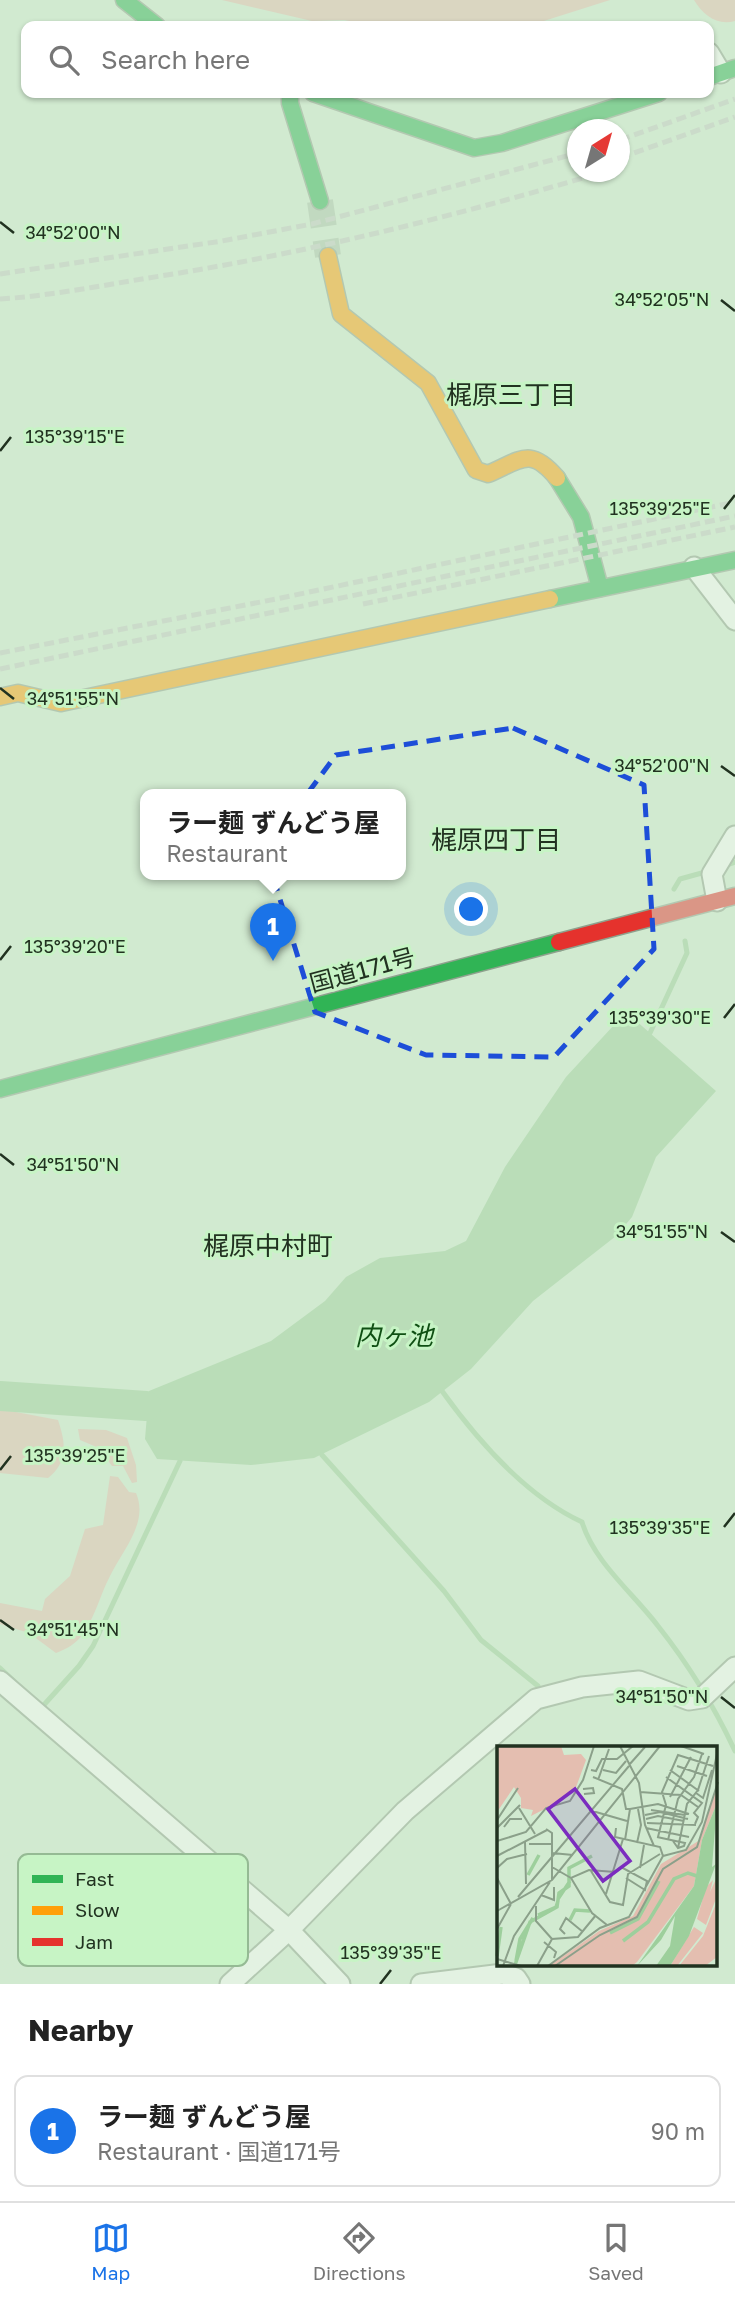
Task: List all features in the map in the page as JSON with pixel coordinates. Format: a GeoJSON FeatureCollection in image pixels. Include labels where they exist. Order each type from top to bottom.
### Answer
{"type":"FeatureCollection","features":[{"type":"Feature","properties":{"kind":"main road"},"geometry":{"type":"LineString","coordinates":[[124,0],[151,21]]}},
{"type":"Feature","properties":{"kind":"main road"},"geometry":{"type":"LineString","coordinates":[[290,98],[320,201]]}},
{"type":"Feature","properties":{"kind":"main road"},"geometry":{"type":"LineString","coordinates":[[328,98],[474,148],[502,143],[643,98]]}},
{"type":"Feature","properties":{"kind":"main road"},"geometry":{"type":"LineString","coordinates":[[328,256],[341,314],[428,383],[476,470],[488,474],[527,457],[536,458],[565,490],[583,516],[600,588]]}},
{"type":"Feature","properties":{"kind":"main road"},"geometry":{"type":"LineString","coordinates":[[0,697],[18,694],[61,704],[735,559]]}},
{"type":"Feature","properties":{"kind":"main road","name":"国道171号"},"geometry":{"type":"LineString","coordinates":[[0,1089],[726,898]]}},
{"type":"Feature","properties":{"kind":"street"},"geometry":{"type":"LineString","coordinates":[[694,568],[735,620]]}},
{"type":"Feature","properties":{"kind":"street"},"geometry":{"type":"LineString","coordinates":[[726,898],[715,868],[735,836]]}},
{"type":"Feature","properties":{"kind":"street"},"geometry":{"type":"LineString","coordinates":[[230,1984],[289,1930],[405,1811],[536,1699],[582,1687],[639,1681],[689,1700],[702,1698],[735,1667]]}},
{"type":"Feature","properties":{"kind":"street"},"geometry":{"type":"LineString","coordinates":[[0,1681],[201,1854]]}},
{"type":"Feature","properties":{"kind":"street"},"geometry":{"type":"LineString","coordinates":[[248,1895],[289,1930],[340,1984]]}},
{"type":"Feature","properties":{"kind":"street"},"geometry":{"type":"LineString","coordinates":[[421,1984],[503,1974],[516,1978],[520,1984]]}},
{"type":"Feature","properties":{"kind":"highlighted area"},"geometry":{"type":"Polygon","coordinates":[[[513,728],[644,785],[654,949],[554,1057],[426,1055],[315,1012],[265,851],[336,755],[513,728]]]}},
{"type":"Feature","properties":{"kind":"shaded area"},"geometry":{"type":"Polygon","coordinates":[[[222,0],[610,0],[544,21],[312,21],[222,0]]]}},
{"type":"Feature","properties":{"kind":"shaded area"},"geometry":{"type":"Polygon","coordinates":[[[694,0],[735,0],[735,21],[716,21],[694,0]]]}},
{"type":"Feature","properties":{"kind":"shaded area"},"geometry":{"type":"Polygon","coordinates":[[[0,1409],[58,1420],[64,1452],[59,1466],[48,1478],[0,1473],[0,1409]]]}},
{"type":"Feature","properties":{"kind":"shaded area"},"geometry":{"type":"Polygon","coordinates":[[[78,1429],[106,1430],[127,1438],[136,1465],[137,1482],[132,1483],[123,1466],[112,1466],[99,1448],[80,1440],[78,1429]]]}},
{"type":"Feature","properties":{"kind":"shaded area"},"geometry":{"type":"Polygon","coordinates":[[[110,1476],[118,1477],[129,1492],[136,1493],[139,1504],[137,1526],[110,1576],[87,1628],[74,1644],[56,1653],[29,1633],[0,1624],[0,1603],[42,1611],[45,1599],[70,1576],[85,1529],[103,1525],[110,1476]]]}},
{"type":"Feature","properties":{"kind":"water","name":"内ヶ池"},"geometry":{"type":"Polygon","coordinates":[[[626,1012],[716,1091],[656,1157],[632,1217],[616,1236],[533,1301],[471,1369],[429,1402],[314,1458],[251,1465],[157,1459],[145,1439],[149,1391],[271,1341],[325,1301],[346,1277],[380,1258],[445,1251],[466,1241],[505,1167],[566,1077],[626,1012]]]}},
{"type":"Feature","properties":{"kind":"waterway"},"geometry":{"type":"LineString","coordinates":[[722,867],[735,862]]}},
{"type":"Feature","properties":{"kind":"waterway"},"geometry":{"type":"LineString","coordinates":[[674,889],[680,879],[709,871]]}},
{"type":"Feature","properties":{"kind":"waterway"},"geometry":{"type":"LineString","coordinates":[[650,1033],[687,953],[685,941]]}},
{"type":"Feature","properties":{"kind":"waterway"},"geometry":{"type":"LineString","coordinates":[[442,1391],[471,1429],[504,1465],[542,1498],[582,1522],[605,1564],[658,1626],[690,1671],[710,1702],[735,1751]]}},
{"type":"Feature","properties":{"kind":"waterway"},"geometry":{"type":"LineString","coordinates":[[0,1396],[146,1406]]}},
{"type":"Feature","properties":{"kind":"waterway"},"geometry":{"type":"LineString","coordinates":[[322,1455],[444,1591],[481,1640],[538,1686]]}},
{"type":"Feature","properties":{"kind":"waterway"},"geometry":{"type":"LineString","coordinates":[[40,1705],[42,1707],[79,1666],[93,1646],[180,1461]]}},
{"type":"Feature","properties":{"kind":"waterway"},"geometry":{"type":"LineString","coordinates":[[0,1668],[15,1682]]}},
{"type":"Feature","properties":{"kind":"tunnel"},"geometry":{"type":"LineString","coordinates":[[320,201],[328,256]]}},
{"type":"Feature","properties":{"kind":"railway"},"geometry":{"type":"LineString","coordinates":[[630,136],[735,99]]}},
{"type":"Feature","properties":{"kind":"railway"},"geometry":{"type":"LineString","coordinates":[[630,154],[735,117]]}},
{"type":"Feature","properties":{"kind":"railway"},"geometry":{"type":"LineString","coordinates":[[0,274],[222,241],[312,224],[567,156]]}},
{"type":"Feature","properties":{"kind":"railway"},"geometry":{"type":"LineString","coordinates":[[0,299],[37,296],[263,258],[434,219],[568,182]]}},
{"type":"Feature","properties":{"kind":"railway"},"geometry":{"type":"LineString","coordinates":[[0,653],[281,598],[735,502]]}},
{"type":"Feature","properties":{"kind":"railway"},"geometry":{"type":"LineString","coordinates":[[0,669],[735,516]]}},
{"type":"Feature","properties":{"kind":"railway"},"geometry":{"type":"LineString","coordinates":[[363,604],[735,527]]}},
{"type":"Feature","properties":{"kind":"traffic: fast"},"geometry":{"type":"LineString","coordinates":[[124,0],[151,21]]}},
{"type":"Feature","properties":{"kind":"traffic: fast"},"geometry":{"type":"LineString","coordinates":[[714,75],[735,68]]}},
{"type":"Feature","properties":{"kind":"traffic: fast"},"geometry":{"type":"LineString","coordinates":[[290,98],[320,201]]}},
{"type":"Feature","properties":{"kind":"traffic: fast"},"geometry":{"type":"LineString","coordinates":[[328,98],[474,148],[502,143],[643,98]]}},
{"type":"Feature","properties":{"kind":"traffic: fast"},"geometry":{"type":"LineString","coordinates":[[557,478],[581,517],[600,588]]}},
{"type":"Feature","properties":{"kind":"traffic: fast"},"geometry":{"type":"LineString","coordinates":[[550,599],[735,560]]}},
{"type":"Feature","properties":{"kind":"traffic: fast"},"geometry":{"type":"LineString","coordinates":[[0,1089],[559,942]]}},
{"type":"Feature","properties":{"kind":"traffic: slow"},"geometry":{"type":"LineString","coordinates":[[328,256],[341,314],[428,383],[476,470],[488,474],[517,461],[532,459],[548,468],[557,478]]}},
{"type":"Feature","properties":{"kind":"traffic: slow"},"geometry":{"type":"LineString","coordinates":[[0,697],[18,693],[61,703],[550,599]]}},
{"type":"Feature","properties":{"kind":"traffic: jam"},"geometry":{"type":"LineString","coordinates":[[559,942],[735,896]]}},
{"type":"Feature","properties":{"kind":"place","name":"ラー麺 ずんどう屋"},"geometry":{"type":"Point","coordinates":[273,961]}},
{"type":"Feature","properties":{"kind":"district","name":"梶原三丁目"},"geometry":{"type":"Point","coordinates":[511,394]}},
{"type":"Feature","properties":{"kind":"district","name":"梶原四丁目"},"geometry":{"type":"Point","coordinates":[496,839]}},
{"type":"Feature","properties":{"kind":"district","name":"梶原中村町"},"geometry":{"type":"Point","coordinates":[268,1245]}}]}
